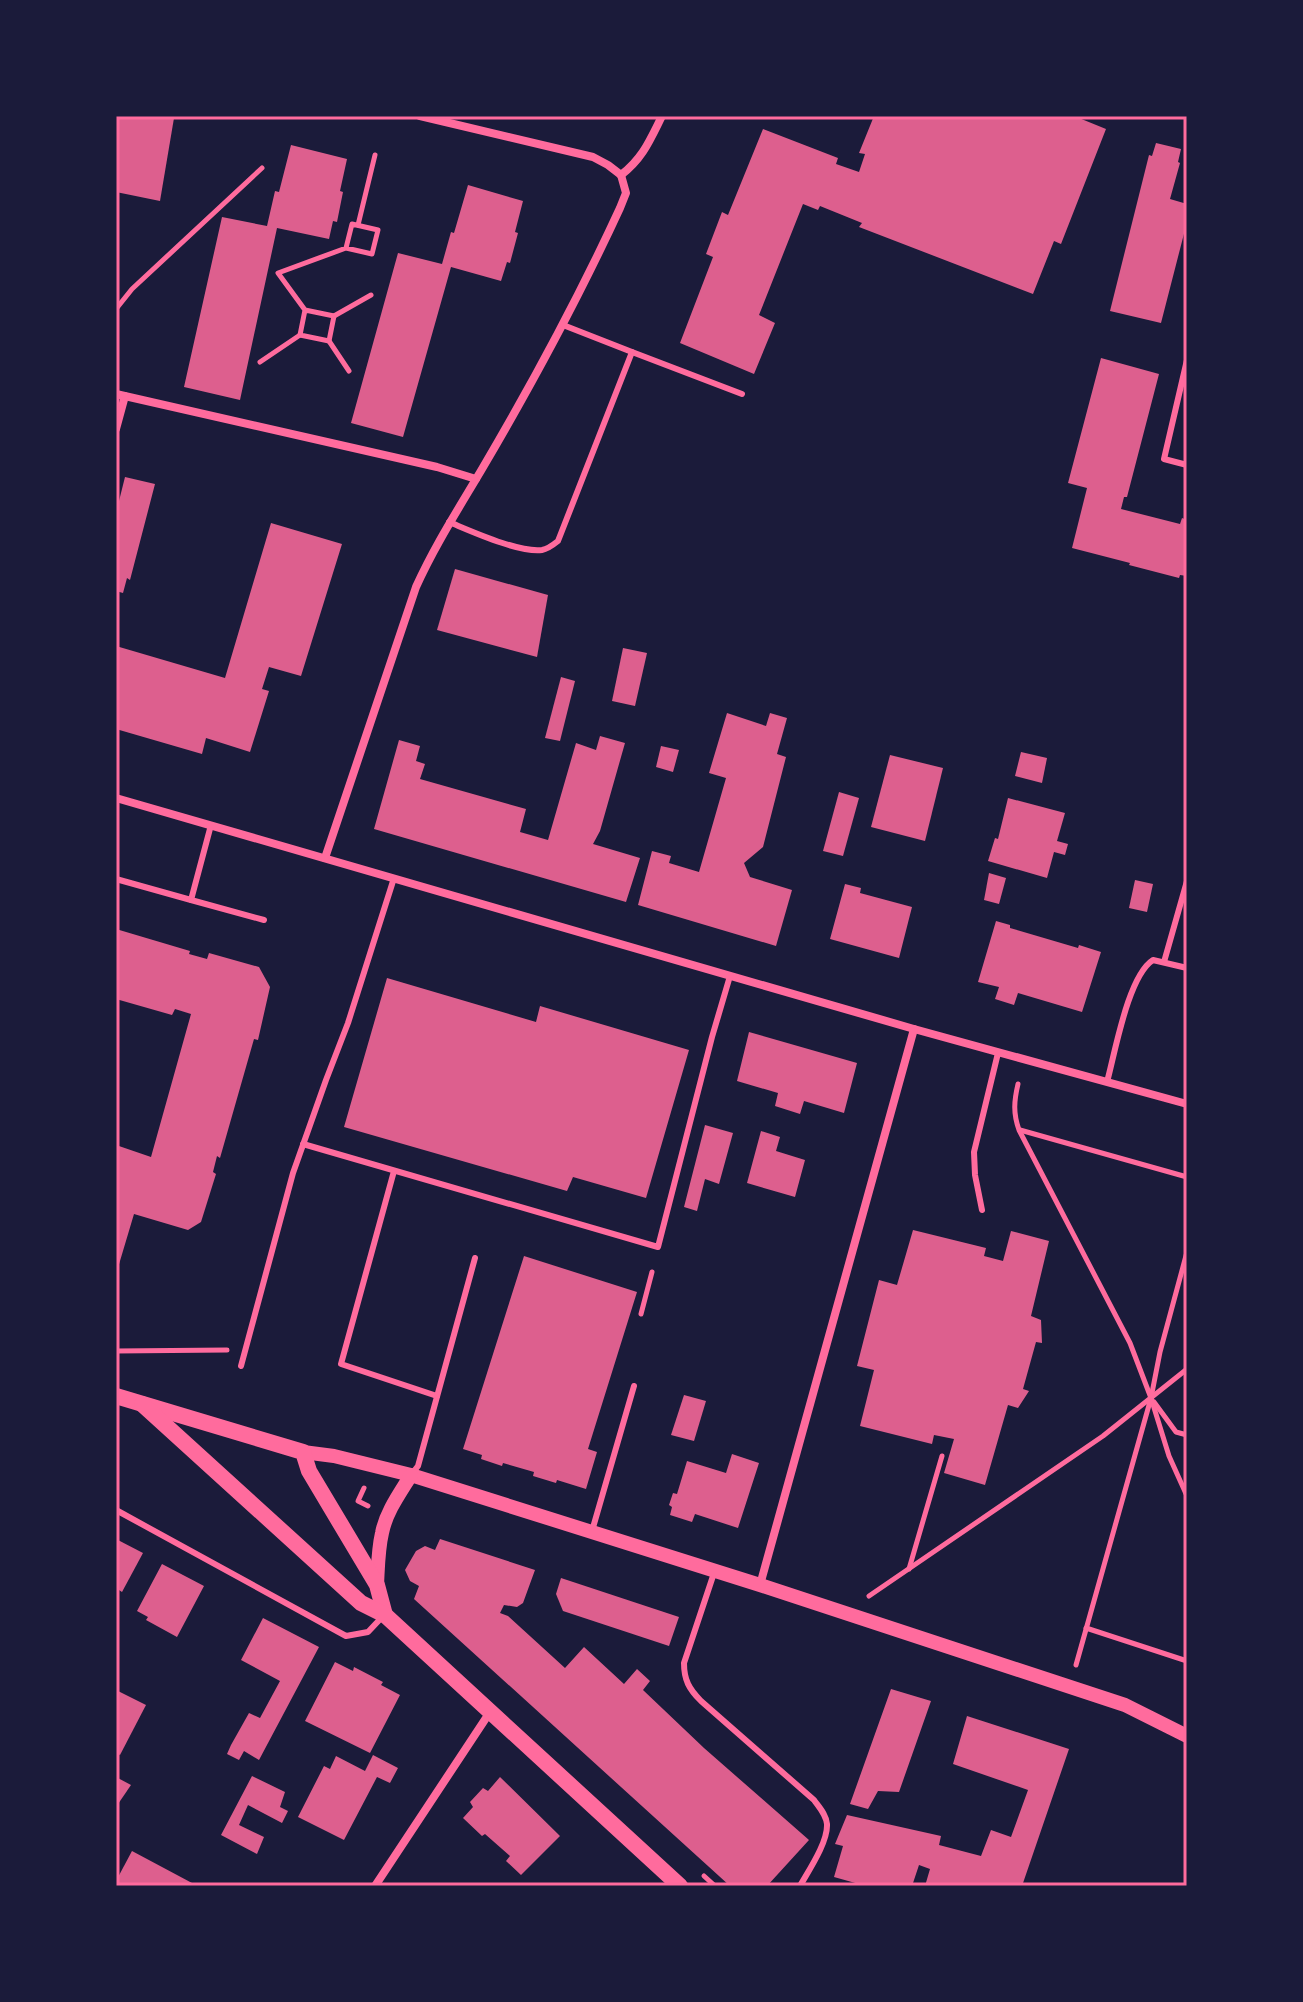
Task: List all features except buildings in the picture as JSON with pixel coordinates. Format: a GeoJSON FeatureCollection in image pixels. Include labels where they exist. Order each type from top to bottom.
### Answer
{"type":"FeatureCollection","features":[{"type":"Feature","properties":{"kind":"main road"},"geometry":{"type":"LineString","coordinates":[[116,1396],[303,1452],[309,1471],[377,1585],[385,1615]]}},
{"type":"Feature","properties":{"kind":"main road"},"geometry":{"type":"LineString","coordinates":[[142,1404],[361,1603],[385,1615],[680,1886]]}},
{"type":"Feature","properties":{"kind":"street"},"geometry":{"type":"LineString","coordinates":[[325,858],[416,587],[431,553],[563,325],[626,193],[621,175],[593,157],[420,116]]}},
{"type":"Feature","properties":{"kind":"street"},"geometry":{"type":"LineString","coordinates":[[621,175],[642,156],[662,116]]}},
{"type":"Feature","properties":{"kind":"street"},"geometry":{"type":"LineString","coordinates":[[116,429],[120,395],[437,467],[476,479]]}},
{"type":"Feature","properties":{"kind":"street"},"geometry":{"type":"LineString","coordinates":[[116,798],[914,1029],[1187,1104]]}},
{"type":"Feature","properties":{"kind":"street"},"geometry":{"type":"LineString","coordinates":[[760,1585],[914,1029]]}},
{"type":"Feature","properties":{"kind":"street"},"geometry":{"type":"LineString","coordinates":[[303,1452],[334,1456],[411,1475],[592,1531],[1187,1726]]}},
{"type":"Feature","properties":{"kind":"street"},"geometry":{"type":"LineString","coordinates":[[377,1585],[382,1529],[393,1503],[411,1475]]}},
{"type":"Feature","properties":{"kind":"street"},"geometry":{"type":"LineString","coordinates":[[1125,1705],[1187,1736]]}},
{"type":"Feature","properties":{"kind":"street"},"geometry":{"type":"LineString","coordinates":[[375,1886],[490,1712]]}},
{"type":"Feature","properties":{"kind":"lane"},"geometry":{"type":"LineString","coordinates":[[563,325],[742,394]]}},
{"type":"Feature","properties":{"kind":"lane"},"geometry":{"type":"LineString","coordinates":[[449,522],[527,549],[545,550],[558,541],[632,352]]}},
{"type":"Feature","properties":{"kind":"lane"},"geometry":{"type":"LineString","coordinates":[[1187,360],[1164,459],[1187,465]]}},
{"type":"Feature","properties":{"kind":"lane"},"geometry":{"type":"LineString","coordinates":[[191,900],[211,825]]}},
{"type":"Feature","properties":{"kind":"lane"},"geometry":{"type":"LineString","coordinates":[[241,1366],[293,1173],[348,1023],[394,878]]}},
{"type":"Feature","properties":{"kind":"lane"},"geometry":{"type":"LineString","coordinates":[[116,879],[264,920]]}},
{"type":"Feature","properties":{"kind":"lane"},"geometry":{"type":"LineString","coordinates":[[1164,962],[1187,881]]}},
{"type":"Feature","properties":{"kind":"lane"},"geometry":{"type":"LineString","coordinates":[[1107,1082],[1133,986],[1145,965],[1153,960],[1187,968]]}},
{"type":"Feature","properties":{"kind":"lane"},"geometry":{"type":"LineString","coordinates":[[303,1144],[658,1247],[730,976]]}},
{"type":"Feature","properties":{"kind":"lane"},"geometry":{"type":"LineString","coordinates":[[982,1210],[974,1152],[998,1053]]}},
{"type":"Feature","properties":{"kind":"lane"},"geometry":{"type":"LineString","coordinates":[[394,1171],[341,1364],[437,1396]]}},
{"type":"Feature","properties":{"kind":"lane"},"geometry":{"type":"LineString","coordinates":[[411,1475],[418,1466],[475,1258]]}},
{"type":"Feature","properties":{"kind":"lane"},"geometry":{"type":"LineString","coordinates":[[592,1531],[634,1386]]}},
{"type":"Feature","properties":{"kind":"lane"},"geometry":{"type":"LineString","coordinates":[[116,1510],[346,1636],[368,1632],[385,1615]]}},
{"type":"Feature","properties":{"kind":"lane"},"geometry":{"type":"LineString","coordinates":[[715,1570],[684,1663],[684,1675],[689,1689],[701,1701],[814,1800],[823,1812],[827,1824],[825,1837],[800,1886]]}},
{"type":"Feature","properties":{"kind":"path"},"geometry":{"type":"LineString","coordinates":[[358,225],[375,155]]}},
{"type":"Feature","properties":{"kind":"path"},"geometry":{"type":"LineString","coordinates":[[116,309],[132,289],[262,168]]}},
{"type":"Feature","properties":{"kind":"path"},"geometry":{"type":"LineString","coordinates":[[346,248],[352,224],[378,230],[372,254],[346,248],[278,273],[305,310],[334,316],[371,295]]}},
{"type":"Feature","properties":{"kind":"path"},"geometry":{"type":"LineString","coordinates":[[260,362],[300,335],[305,310]]}},
{"type":"Feature","properties":{"kind":"path"},"geometry":{"type":"LineString","coordinates":[[329,341],[334,316]]}},
{"type":"Feature","properties":{"kind":"path"},"geometry":{"type":"LineString","coordinates":[[300,335],[329,341],[349,371]]}},
{"type":"Feature","properties":{"kind":"path"},"geometry":{"type":"LineString","coordinates":[[1018,1084],[1014,1115],[1019,1130],[1130,1343],[1169,1456],[1187,1496]]}},
{"type":"Feature","properties":{"kind":"path"},"geometry":{"type":"LineString","coordinates":[[1019,1130],[1187,1177]]}},
{"type":"Feature","properties":{"kind":"path"},"geometry":{"type":"LineString","coordinates":[[1075,1670],[1151,1398],[1187,1252]]}},
{"type":"Feature","properties":{"kind":"path"},"geometry":{"type":"LineString","coordinates":[[641,1314],[652,1272]]}},
{"type":"Feature","properties":{"kind":"path"},"geometry":{"type":"LineString","coordinates":[[116,1351],[245,1350]]}},
{"type":"Feature","properties":{"kind":"path"},"geometry":{"type":"LineString","coordinates":[[862,1601],[1103,1436],[1187,1369]]}},
{"type":"Feature","properties":{"kind":"path"},"geometry":{"type":"LineString","coordinates":[[1151,1398],[1176,1432],[1187,1435]]}},
{"type":"Feature","properties":{"kind":"path"},"geometry":{"type":"LineString","coordinates":[[909,1570],[942,1456]]}},
{"type":"Feature","properties":{"kind":"path"},"geometry":{"type":"LineString","coordinates":[[1086,1628],[1187,1661]]}}]}
